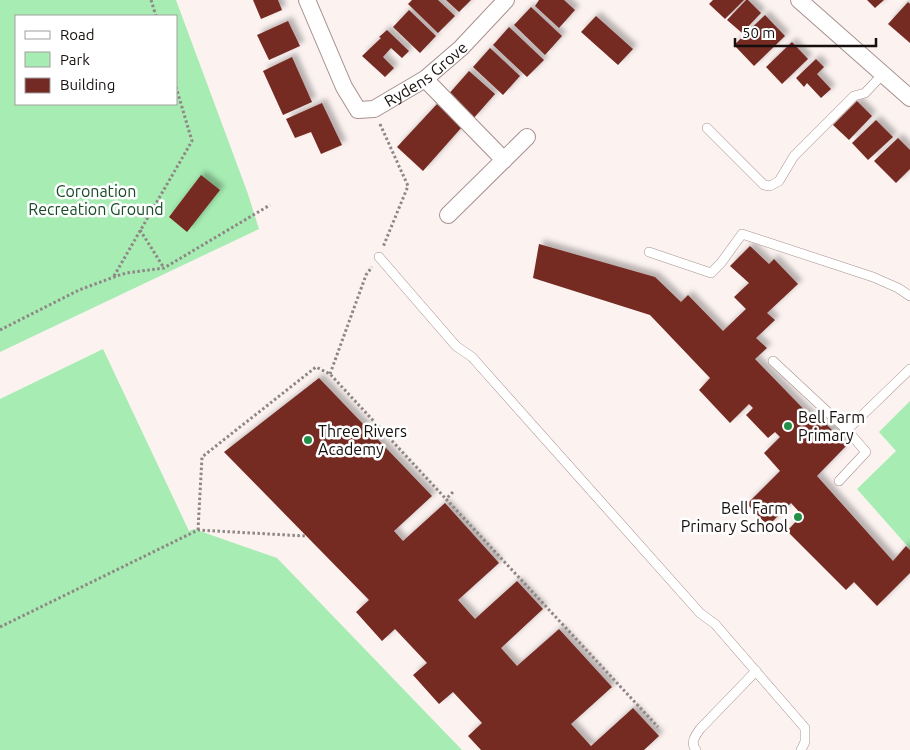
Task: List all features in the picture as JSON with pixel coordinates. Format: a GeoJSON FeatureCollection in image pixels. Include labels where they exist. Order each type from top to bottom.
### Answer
{"type":"FeatureCollection","features":[{"type":"Feature","properties":{"kind":"street","name":"Rydens Grove"},"geometry":{"type":"LineString","coordinates":[[307,0],[344,87],[358,110],[374,109],[425,78],[461,48],[506,0]]}},
{"type":"Feature","properties":{"kind":"street"},"geometry":{"type":"LineString","coordinates":[[804,2],[910,98]]}},
{"type":"Feature","properties":{"kind":"street"},"geometry":{"type":"LineString","coordinates":[[425,78],[504,160]]}},
{"type":"Feature","properties":{"kind":"street"},"geometry":{"type":"LineString","coordinates":[[448,215],[527,137]]}},
{"type":"Feature","properties":{"kind":"lane"},"geometry":{"type":"LineString","coordinates":[[707,128],[764,185],[775,185],[794,156],[854,96],[865,93],[883,74]]}},
{"type":"Feature","properties":{"kind":"lane"},"geometry":{"type":"LineString","coordinates":[[649,252],[711,273],[721,263],[742,234],[873,278],[898,288],[910,296]]}},
{"type":"Feature","properties":{"kind":"lane"},"geometry":{"type":"LineString","coordinates":[[379,257],[456,346],[472,357],[700,613],[715,624],[805,728],[805,742],[801,750]]}},
{"type":"Feature","properties":{"kind":"lane"},"geometry":{"type":"LineString","coordinates":[[773,361],[847,430],[866,452],[839,481]]}},
{"type":"Feature","properties":{"kind":"lane"},"geometry":{"type":"LineString","coordinates":[[847,430],[910,369]]}},
{"type":"Feature","properties":{"kind":"lane"},"geometry":{"type":"LineString","coordinates":[[696,750],[693,738],[756,671]]}},
{"type":"Feature","properties":{"kind":"path"},"geometry":{"type":"LineString","coordinates":[[151,0],[156,15]]}},
{"type":"Feature","properties":{"kind":"path"},"geometry":{"type":"LineString","coordinates":[[114,278],[192,141],[178,94]]}},
{"type":"Feature","properties":{"kind":"path"},"geometry":{"type":"LineString","coordinates":[[330,374],[366,275],[379,257],[408,186],[374,109]]}},
{"type":"Feature","properties":{"kind":"path"},"geometry":{"type":"LineString","coordinates":[[0,330],[79,290],[126,273],[164,268],[270,205]]}},
{"type":"Feature","properties":{"kind":"path"},"geometry":{"type":"LineString","coordinates":[[140,230],[164,268]]}},
{"type":"Feature","properties":{"kind":"path"},"geometry":{"type":"LineString","coordinates":[[198,530],[202,456],[316,368],[330,374],[658,726]]}},
{"type":"Feature","properties":{"kind":"path"},"geometry":{"type":"LineString","coordinates":[[446,499],[453,492]]}},
{"type":"Feature","properties":{"kind":"path"},"geometry":{"type":"LineString","coordinates":[[0,627],[198,530],[305,536]]}},
{"type":"Feature","properties":{"kind":"green space","name":"Coronation Recreation Ground"},"geometry":{"type":"Polygon","coordinates":[[[0,0],[176,0],[248,194],[259,229],[0,352],[0,0]]]}},
{"type":"Feature","properties":{"kind":"green space"},"geometry":{"type":"Polygon","coordinates":[[[103,349],[189,531],[194,529],[277,558],[462,750],[0,750],[0,399],[103,349]]]}},
{"type":"Feature","properties":{"kind":"green space"},"geometry":{"type":"Polygon","coordinates":[[[910,401],[910,549],[857,489],[896,451],[879,432],[910,401]]]}},
{"type":"Feature","properties":{"kind":"building"},"geometry":{"type":"Polygon","coordinates":[[[253,0],[278,0],[282,10],[261,19],[253,0]]]}},
{"type":"Feature","properties":{"kind":"building"},"geometry":{"type":"Polygon","coordinates":[[[412,0],[438,0],[455,16],[438,33],[408,4],[412,0]]]}},
{"type":"Feature","properties":{"kind":"building"},"geometry":{"type":"Polygon","coordinates":[[[446,0],[471,0],[459,12],[446,0]]]}},
{"type":"Feature","properties":{"kind":"building"},"geometry":{"type":"Polygon","coordinates":[[[539,0],[564,0],[575,10],[559,28],[535,6],[539,0]]]}},
{"type":"Feature","properties":{"kind":"building"},"geometry":{"type":"Polygon","coordinates":[[[713,0],[744,0],[725,19],[709,4],[713,0]]]}},
{"type":"Feature","properties":{"kind":"building"},"geometry":{"type":"Polygon","coordinates":[[[746,0],[761,13],[742,33],[727,20],[746,0]]]}},
{"type":"Feature","properties":{"kind":"building"},"geometry":{"type":"Polygon","coordinates":[[[867,0],[884,0],[875,8],[867,0]]]}},
{"type":"Feature","properties":{"kind":"building"},"geometry":{"type":"Polygon","coordinates":[[[908,2],[910,4],[910,43],[888,24],[908,2]]]}},
{"type":"Feature","properties":{"kind":"building"},"geometry":{"type":"Polygon","coordinates":[[[531,7],[562,36],[545,55],[514,25],[531,7]]]}},
{"type":"Feature","properties":{"kind":"building"},"geometry":{"type":"Polygon","coordinates":[[[409,10],[436,36],[420,53],[393,27],[409,10]]]}},
{"type":"Feature","properties":{"kind":"building"},"geometry":{"type":"Polygon","coordinates":[[[765,15],[785,36],[754,66],[734,45],[765,15]]]}},
{"type":"Feature","properties":{"kind":"building"},"geometry":{"type":"Polygon","coordinates":[[[596,16],[633,49],[618,65],[581,32],[596,16]]]}},
{"type":"Feature","properties":{"kind":"building"},"geometry":{"type":"Polygon","coordinates":[[[288,21],[300,46],[269,60],[257,35],[288,21]]]}},
{"type":"Feature","properties":{"kind":"building"},"geometry":{"type":"Polygon","coordinates":[[[509,27],[544,60],[527,77],[493,45],[509,27]]]}},
{"type":"Feature","properties":{"kind":"building"},"geometry":{"type":"Polygon","coordinates":[[[387,30],[409,51],[402,58],[391,48],[383,57],[394,68],[385,77],[362,56],[387,30]]]}},
{"type":"Feature","properties":{"kind":"building"},"geometry":{"type":"Polygon","coordinates":[[[792,42],[808,59],[782,84],[766,67],[792,42]]]}},
{"type":"Feature","properties":{"kind":"building"},"geometry":{"type":"Polygon","coordinates":[[[490,48],[520,76],[503,95],[473,67],[490,48]]]}},
{"type":"Feature","properties":{"kind":"building"},"geometry":{"type":"Polygon","coordinates":[[[292,57],[312,102],[283,115],[263,71],[292,57]]]}},
{"type":"Feature","properties":{"kind":"building"},"geometry":{"type":"Polygon","coordinates":[[[816,59],[824,67],[817,74],[831,89],[821,98],[807,83],[804,87],[796,78],[816,59]]]}},
{"type":"Feature","properties":{"kind":"building"},"geometry":{"type":"Polygon","coordinates":[[[469,71],[495,94],[473,119],[447,96],[469,71]]]}},
{"type":"Feature","properties":{"kind":"building"},"geometry":{"type":"Polygon","coordinates":[[[857,101],[872,116],[849,140],[833,125],[857,101]]]}},
{"type":"Feature","properties":{"kind":"building"},"geometry":{"type":"Polygon","coordinates":[[[322,103],[342,145],[321,154],[311,132],[295,138],[286,119],[322,103]]]}},
{"type":"Feature","properties":{"kind":"building"},"geometry":{"type":"Polygon","coordinates":[[[437,104],[462,127],[423,171],[397,147],[437,104]]]}},
{"type":"Feature","properties":{"kind":"building"},"geometry":{"type":"Polygon","coordinates":[[[876,120],[893,137],[868,160],[852,143],[876,120]]]}},
{"type":"Feature","properties":{"kind":"building"},"geometry":{"type":"Polygon","coordinates":[[[898,138],[910,150],[910,169],[896,183],[874,161],[898,138]]]}},
{"type":"Feature","properties":{"kind":"building"},"geometry":{"type":"Polygon","coordinates":[[[201,175],[220,190],[187,232],[169,217],[201,175]]]}},
{"type":"Feature","properties":{"kind":"building","name":"Bell Farm Primary"},"geometry":{"type":"Polygon","coordinates":[[[539,244],[655,277],[681,302],[688,295],[723,331],[746,309],[734,297],[749,283],[730,266],[750,246],[769,264],[774,259],[798,284],[767,313],[775,320],[756,338],[767,348],[755,359],[821,427],[826,424],[847,445],[817,476],[893,561],[906,546],[910,550],[910,573],[877,606],[854,582],[846,590],[787,531],[802,515],[791,503],[768,526],[747,504],[780,471],[764,453],[780,437],[775,432],[768,438],[746,415],[753,408],[749,404],[730,423],[699,390],[710,378],[650,315],[533,278],[539,244]]]}},
{"type":"Feature","properties":{"kind":"building"},"geometry":{"type":"Polygon","coordinates":[[[319,378],[432,496],[394,531],[403,541],[445,503],[499,563],[458,600],[475,619],[517,581],[543,609],[501,648],[517,666],[559,629],[612,687],[571,724],[591,746],[633,708],[659,736],[644,750],[481,750],[468,736],[482,723],[453,692],[439,704],[413,675],[427,663],[395,629],[382,641],[356,612],[369,600],[224,452],[319,378]]]}},
{"type":"Feature","properties":{"kind":"place","name":"Bell Farm Primary"},"geometry":{"type":"Point","coordinates":[788,426]}},
{"type":"Feature","properties":{"kind":"place","name":"Three Rivers Academy"},"geometry":{"type":"Point","coordinates":[308,440]}},
{"type":"Feature","properties":{"kind":"place","name":"Bell Farm Primary School"},"geometry":{"type":"Point","coordinates":[798,517]}}]}
